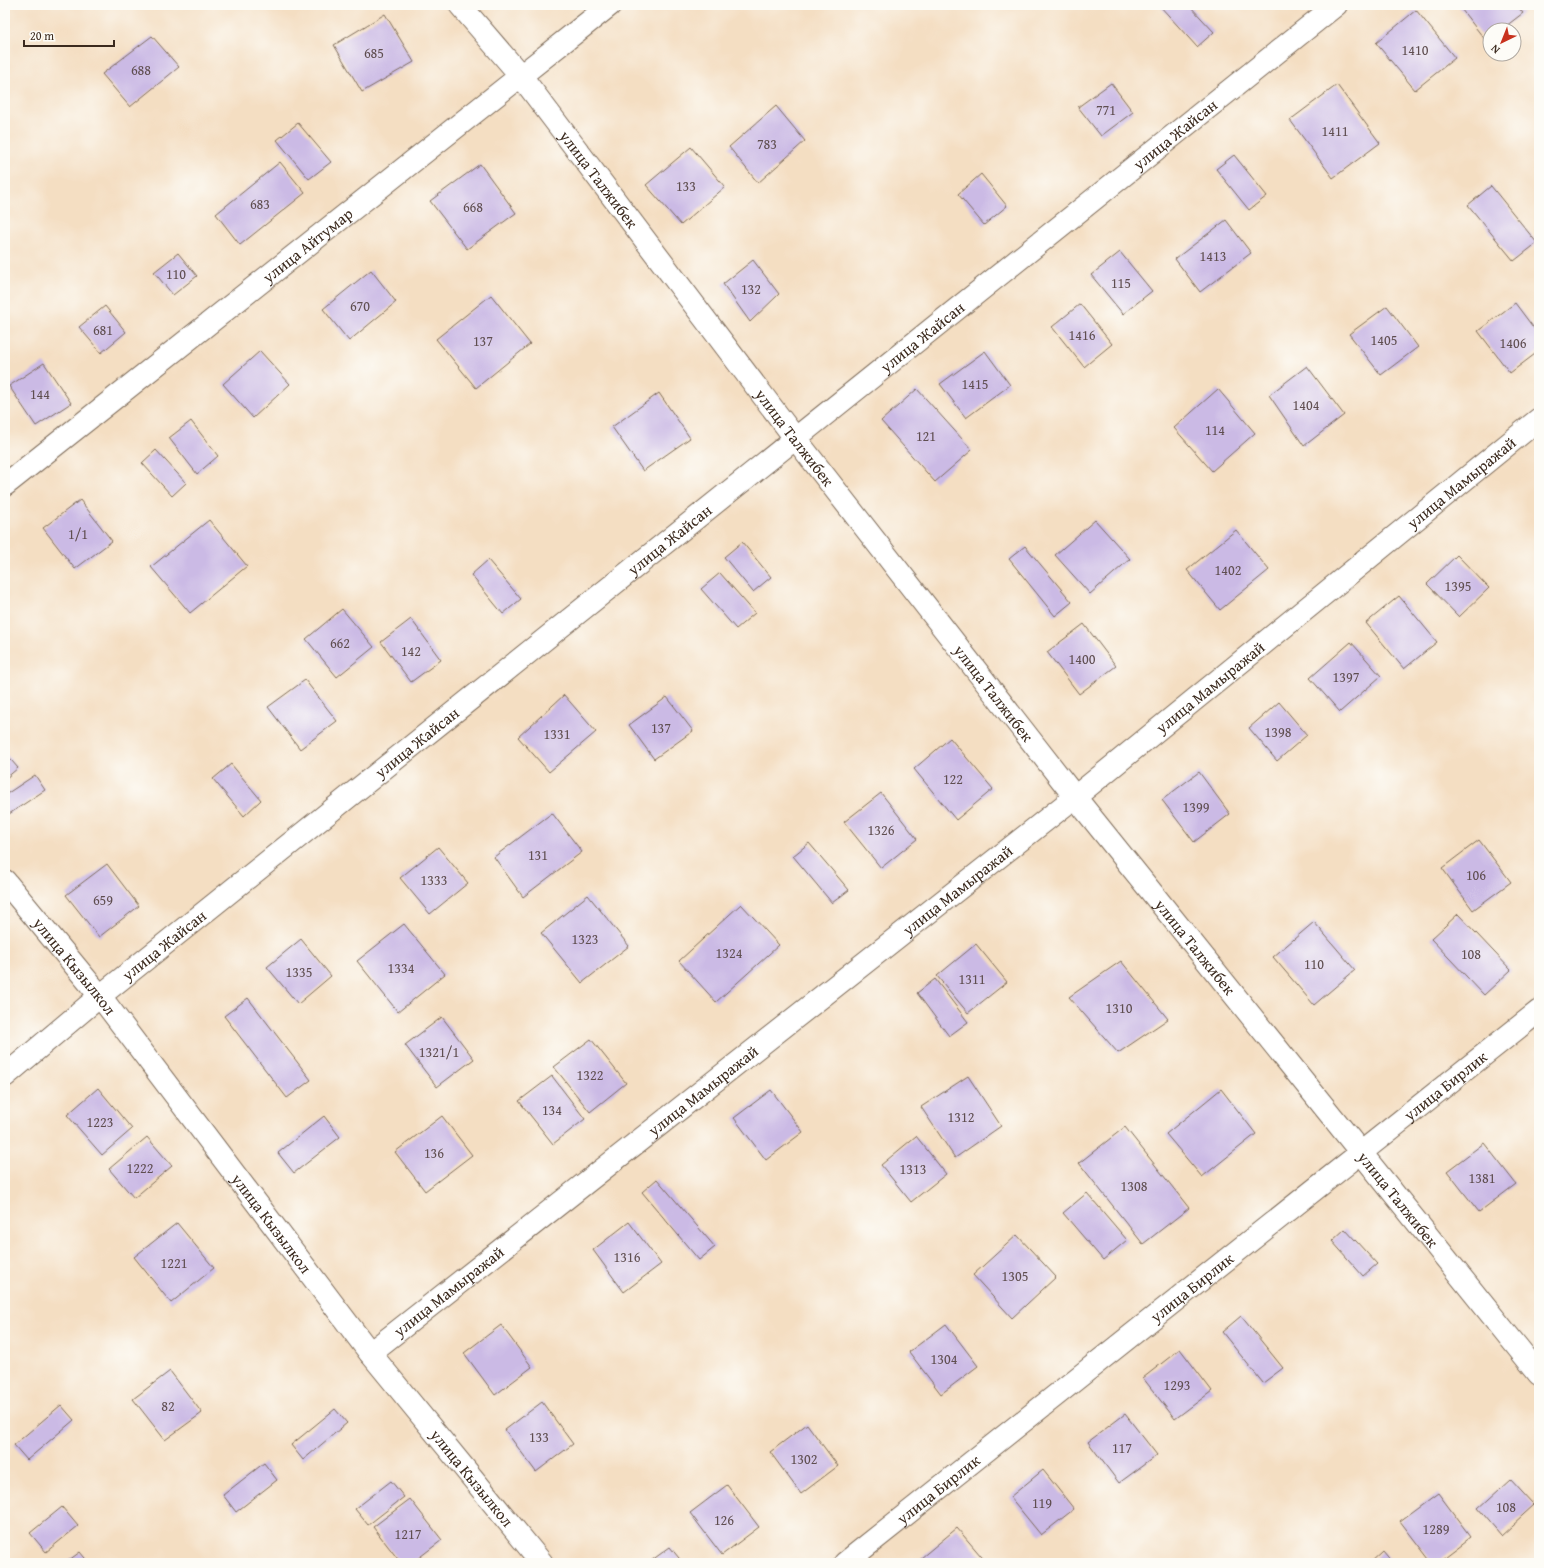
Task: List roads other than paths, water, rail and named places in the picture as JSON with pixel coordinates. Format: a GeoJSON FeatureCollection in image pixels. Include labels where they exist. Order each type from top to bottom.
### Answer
{"type":"FeatureCollection","features":[{"type":"Feature","properties":{"kind":"street","name":"улица Талжибек"},"geometry":{"type":"LineString","coordinates":[[460,5],[521,76],[795,438],[1075,797],[1539,1374]]}},
{"type":"Feature","properties":{"kind":"street","name":"улица Айтумар"},"geometry":{"type":"LineString","coordinates":[[5,485],[610,5]]}},
{"type":"Feature","properties":{"kind":"street","name":"улица Жайсан"},"geometry":{"type":"LineString","coordinates":[[5,1076],[100,996],[1336,5]]}},
{"type":"Feature","properties":{"kind":"street","name":"улица Мамыражай"},"geometry":{"type":"LineString","coordinates":[[370,1353],[1075,797],[1539,419]]}},
{"type":"Feature","properties":{"kind":"street","name":"улица Кызылкол"},"geometry":{"type":"LineString","coordinates":[[5,881],[100,996],[370,1353],[542,1563]]}},
{"type":"Feature","properties":{"kind":"street","name":"улица Бирлик"},"geometry":{"type":"LineString","coordinates":[[845,1563],[1539,1011]]}}]}
